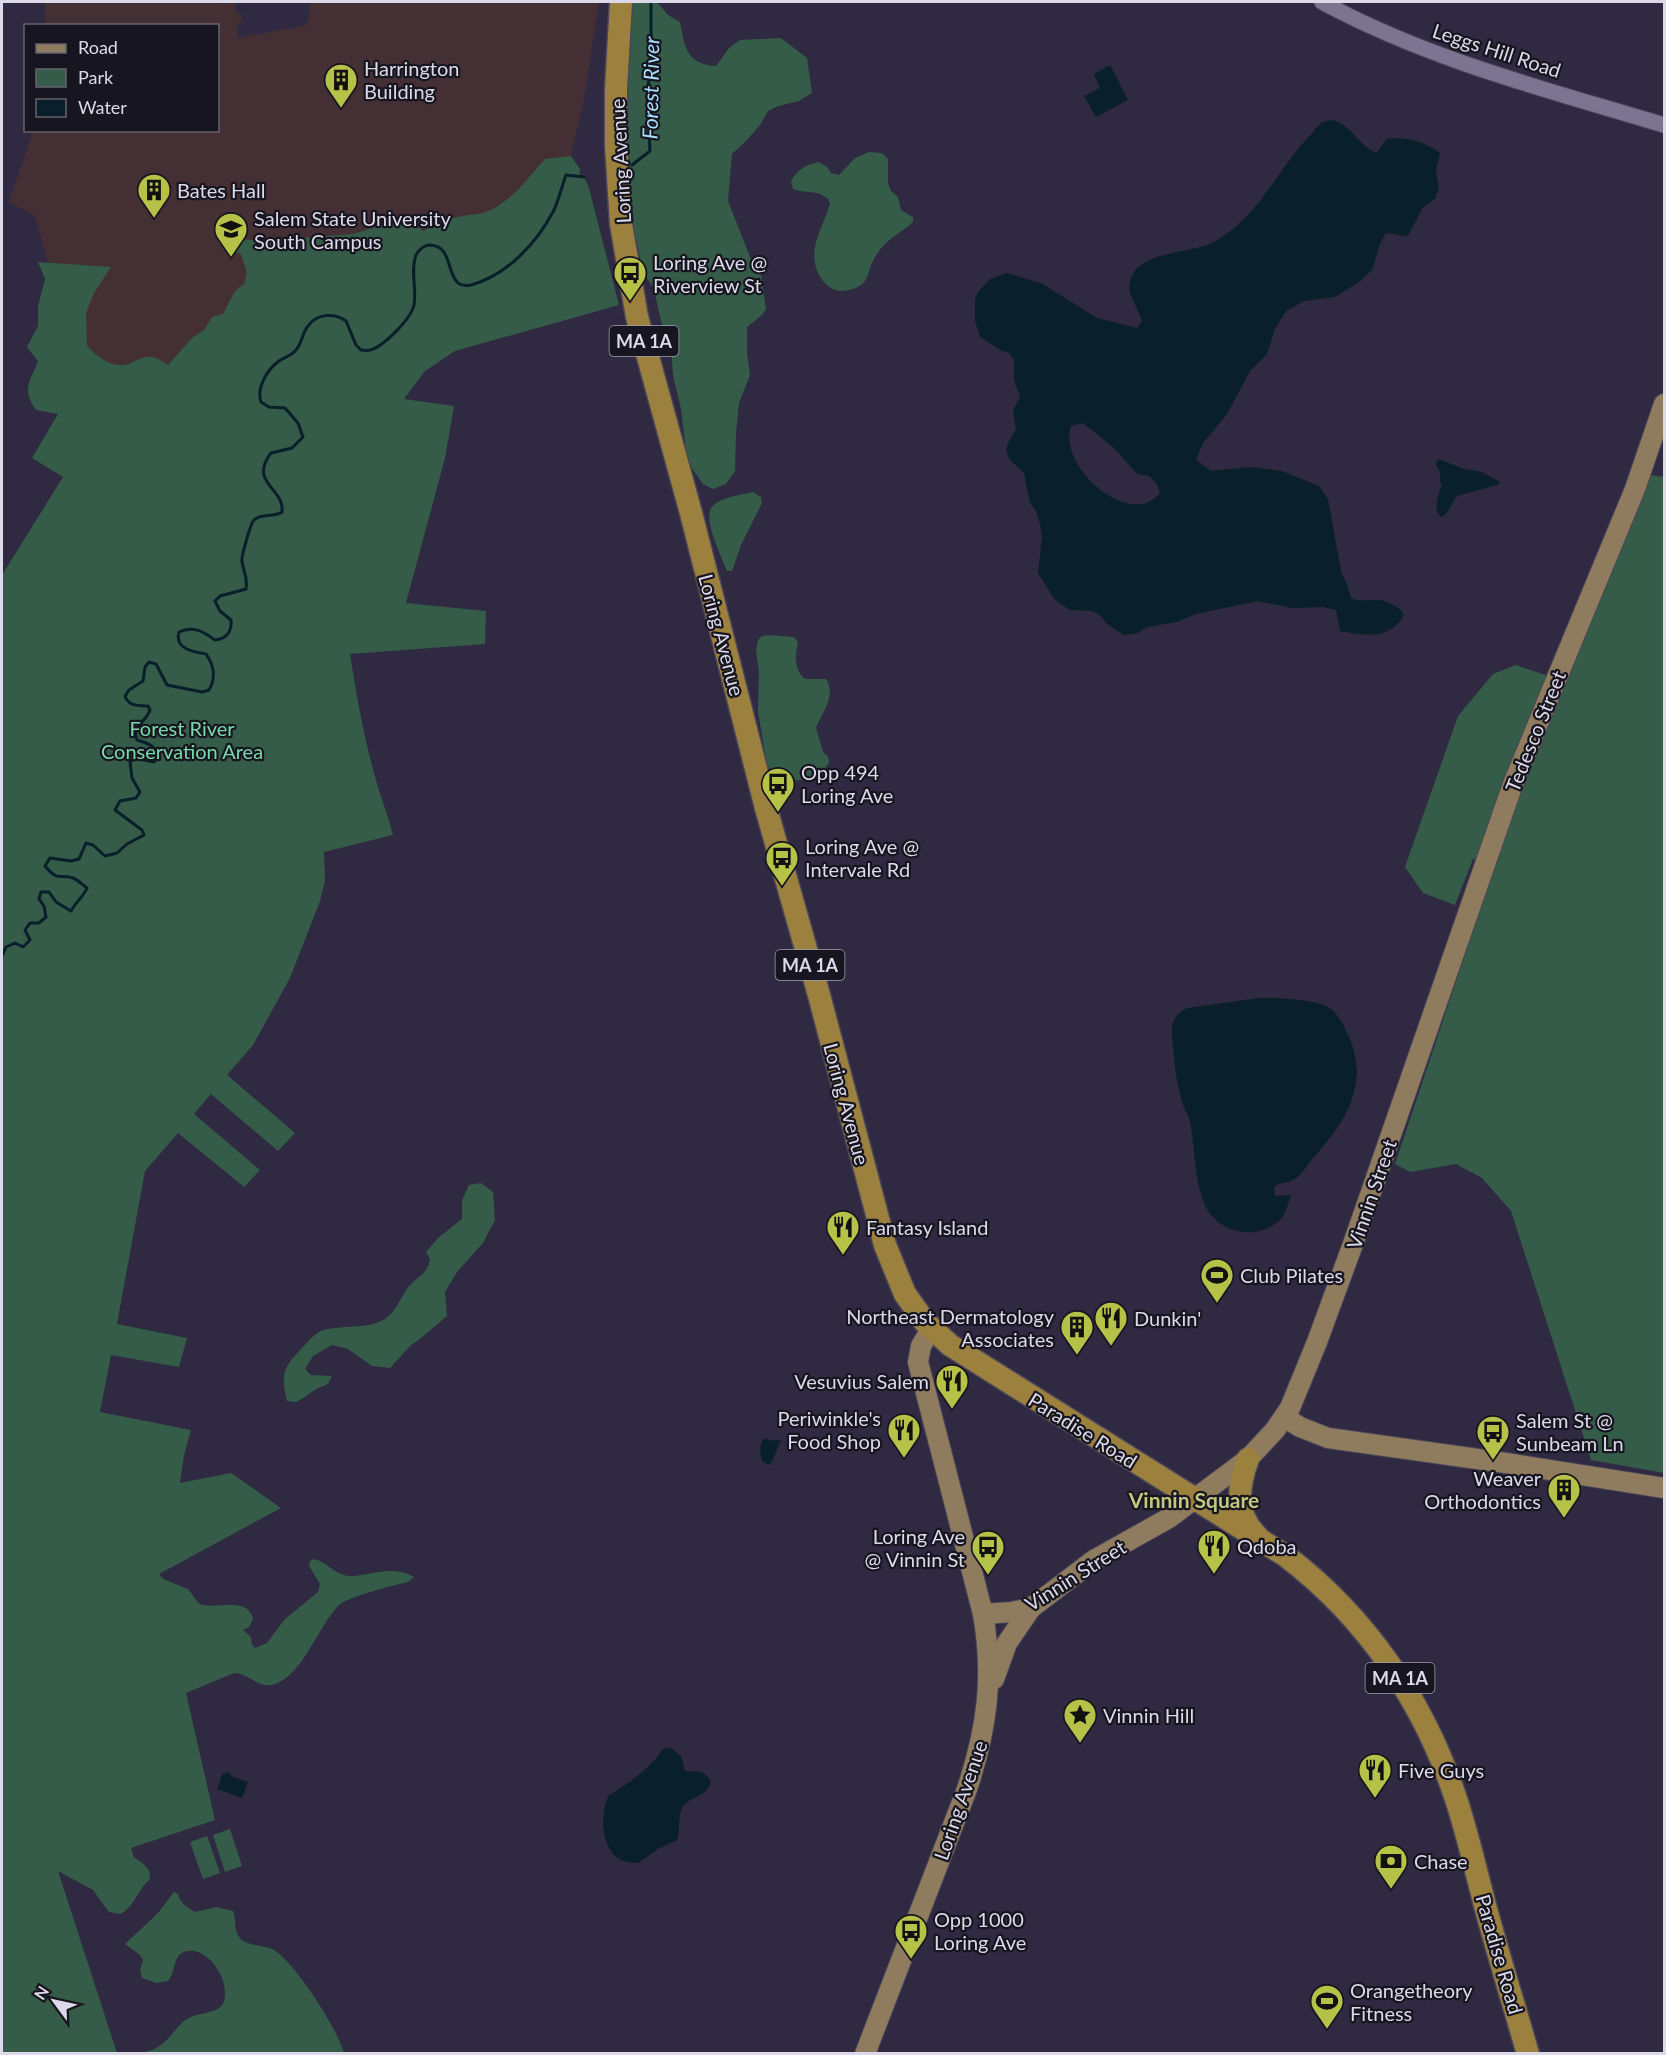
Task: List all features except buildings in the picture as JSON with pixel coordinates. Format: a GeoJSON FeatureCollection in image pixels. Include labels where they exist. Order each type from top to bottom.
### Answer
{"type":"FeatureCollection","features":[{"type":"Feature","properties":{"kind":"highway","name":"Loring Avenue"},"geometry":{"type":"LineString","coordinates":[[621,2],[616,89],[616,146],[621,224],[637,317],[691,513],[766,808],[890,1258]]}},
{"type":"Feature","properties":{"kind":"highway","name":"Paradise Road"},"geometry":{"type":"LineString","coordinates":[[890,1258],[906,1294],[931,1329],[972,1360],[1263,1541],[1303,1569],[1350,1613],[1381,1651],[1414,1701],[1437,1748],[1455,1797],[1528,2054]]}},
{"type":"Feature","properties":{"kind":"highway"},"geometry":{"type":"LineString","coordinates":[[1248,1459],[1240,1487],[1242,1513],[1246,1524],[1263,1541]]}},
{"type":"Feature","properties":{"kind":"main road","name":"Tedesco Street"},"geometry":{"type":"LineString","coordinates":[[1417,1063],[1513,784],[1631,498],[1665,404]]}},
{"type":"Feature","properties":{"kind":"main road","name":"Vinnin Street"},"geometry":{"type":"LineString","coordinates":[[983,1614],[1031,1608],[1094,1560],[1169,1518],[1248,1459],[1284,1417],[1297,1395],[1317,1342],[1417,1063]]}},
{"type":"Feature","properties":{"kind":"main road","name":"Loring Avenue"},"geometry":{"type":"LineString","coordinates":[[865,2054],[967,1789],[981,1746],[987,1708],[988,1650],[983,1614],[918,1362],[921,1346],[931,1329]]}},
{"type":"Feature","properties":{"kind":"main road"},"geometry":{"type":"LineString","coordinates":[[1284,1417],[1314,1434],[1328,1438],[1665,1488]]}},
{"type":"Feature","properties":{"kind":"main road"},"geometry":{"type":"LineString","coordinates":[[987,1708],[1001,1656],[1031,1608]]}},
{"type":"Feature","properties":{"kind":"street","name":"Leggs Hill Road"},"geometry":{"type":"LineString","coordinates":[[1322,2],[1358,21],[1433,53],[1665,125]]}},
{"type":"Feature","properties":{"kind":"shaded area","name":"Salem State University South Campus"},"geometry":{"type":"Polygon","coordinates":[[[45,2],[235,3],[236,13],[241,14],[242,21],[237,25],[238,38],[307,25],[311,2],[599,2],[583,105],[566,175],[416,256],[58,414],[51,274],[35,216],[9,202],[33,132],[219,132],[219,24],[45,24],[45,2]]]}},
{"type":"Feature","properties":{"kind":"green space"},"geometry":{"type":"Polygon","coordinates":[[[633,2],[657,2],[668,15],[680,22],[689,53],[698,62],[706,65],[716,66],[729,48],[740,40],[781,38],[807,58],[812,93],[799,101],[768,111],[760,125],[732,154],[728,201],[752,262],[761,274],[766,309],[747,327],[750,375],[739,403],[735,471],[726,484],[713,489],[703,484],[691,467],[686,451],[681,409],[673,375],[671,345],[663,330],[654,289],[643,272],[633,224],[625,126],[633,2]]]}},
{"type":"Feature","properties":{"kind":"green space"},"geometry":{"type":"Polygon","coordinates":[[[869,152],[882,153],[888,159],[888,183],[891,191],[898,197],[901,210],[913,217],[913,221],[881,248],[863,283],[850,290],[836,290],[828,286],[819,275],[814,256],[817,239],[830,204],[828,199],[820,194],[793,189],[791,181],[802,168],[819,162],[831,173],[839,175],[855,158],[869,152]]]}},
{"type":"Feature","properties":{"kind":"green space","name":"Forest River Conservation Area"},"geometry":{"type":"Polygon","coordinates":[[[571,156],[580,169],[579,177],[584,177],[589,188],[619,305],[455,351],[425,371],[404,399],[454,406],[445,458],[406,603],[486,611],[485,644],[350,654],[369,754],[393,835],[324,852],[325,881],[320,901],[290,978],[253,1045],[227,1075],[295,1133],[278,1151],[211,1094],[194,1114],[260,1170],[244,1187],[178,1133],[145,1171],[117,1324],[187,1338],[179,1367],[111,1355],[100,1412],[191,1430],[180,1483],[231,1473],[281,1508],[159,1574],[163,1579],[188,1589],[199,1604],[245,1608],[253,1619],[249,1627],[243,1630],[251,1637],[255,1648],[267,1643],[284,1620],[318,1592],[320,1584],[309,1566],[310,1561],[314,1559],[347,1576],[399,1571],[414,1577],[408,1582],[361,1595],[339,1605],[301,1662],[283,1680],[267,1685],[234,1673],[186,1693],[215,1820],[131,1848],[134,1857],[147,1868],[150,1879],[128,1908],[120,1914],[109,1912],[93,1890],[58,1871],[117,2053],[2,2053],[2,575],[63,477],[32,458],[58,414],[36,410],[31,403],[28,391],[38,361],[27,347],[38,326],[38,306],[45,279],[38,262],[111,267],[94,293],[86,313],[87,346],[100,358],[117,365],[153,357],[168,365],[192,338],[204,330],[212,317],[223,314],[235,291],[244,284],[247,273],[241,254],[219,243],[220,237],[260,241],[353,234],[394,221],[410,222],[423,231],[448,220],[483,213],[495,208],[518,189],[545,159],[571,156]]]}},
{"type":"Feature","properties":{"kind":"green space"},"geometry":{"type":"Polygon","coordinates":[[[1651,475],[1664,477],[1664,1473],[1591,1460],[1511,1211],[1482,1178],[1456,1164],[1410,1172],[1395,1164],[1495,865],[1473,859],[1455,905],[1423,893],[1405,867],[1458,716],[1493,674],[1516,665],[1566,682],[1651,475]]]}},
{"type":"Feature","properties":{"kind":"green space"},"geometry":{"type":"Polygon","coordinates":[[[753,492],[761,497],[762,503],[741,545],[732,571],[727,571],[711,529],[710,512],[712,507],[720,501],[753,492]]]}},
{"type":"Feature","properties":{"kind":"green space"},"geometry":{"type":"Polygon","coordinates":[[[762,636],[794,637],[798,642],[796,662],[801,675],[805,679],[826,679],[829,685],[829,698],[816,728],[829,763],[823,770],[807,779],[789,780],[773,772],[767,765],[758,712],[759,672],[756,650],[758,640],[762,636]]]}},
{"type":"Feature","properties":{"kind":"green space"},"geometry":{"type":"Polygon","coordinates":[[[481,1183],[493,1192],[495,1220],[483,1243],[457,1272],[445,1292],[447,1316],[410,1346],[390,1368],[372,1366],[348,1349],[332,1345],[313,1356],[305,1369],[311,1375],[332,1376],[328,1384],[296,1402],[287,1401],[284,1384],[285,1371],[296,1355],[320,1331],[372,1324],[390,1315],[407,1289],[427,1268],[430,1259],[426,1252],[438,1238],[462,1219],[462,1200],[469,1185],[481,1183]]]}},
{"type":"Feature","properties":{"kind":"green space"},"geometry":{"type":"Polygon","coordinates":[[[230,1829],[242,1866],[225,1872],[213,1835],[230,1829]]]}},
{"type":"Feature","properties":{"kind":"green space"},"geometry":{"type":"Polygon","coordinates":[[[207,1836],[220,1873],[203,1879],[190,1842],[207,1836]]]}},
{"type":"Feature","properties":{"kind":"green space"},"geometry":{"type":"Polygon","coordinates":[[[174,1892],[195,1912],[217,1907],[233,1911],[237,1932],[243,1941],[274,1950],[283,1957],[315,1997],[344,2053],[137,2053],[157,2048],[185,2021],[193,2016],[217,2009],[223,2004],[224,1985],[220,1975],[215,1965],[200,1953],[191,1951],[179,1955],[168,1981],[156,1983],[142,1978],[140,1969],[143,1960],[125,1944],[158,1913],[174,1892]]]}},
{"type":"Feature","properties":{"kind":"water"},"geometry":{"type":"Polygon","coordinates":[[[1110,65],[1128,100],[1096,117],[1084,96],[1100,88],[1094,74],[1110,65]]]}},
{"type":"Feature","properties":{"kind":"water"},"geometry":{"type":"Polygon","coordinates":[[[1331,120],[1338,122],[1350,130],[1370,150],[1377,153],[1386,139],[1393,138],[1414,141],[1435,149],[1440,153],[1436,170],[1439,188],[1435,199],[1423,207],[1408,236],[1386,233],[1372,270],[1359,282],[1335,297],[1304,301],[1286,311],[1275,329],[1267,354],[1250,371],[1227,414],[1203,443],[1196,460],[1211,471],[1250,467],[1282,471],[1319,486],[1328,499],[1341,571],[1351,598],[1381,600],[1400,609],[1404,615],[1398,623],[1384,633],[1367,635],[1340,631],[1336,610],[1323,607],[1291,608],[1258,601],[1196,614],[1177,622],[1147,627],[1138,633],[1124,635],[1092,611],[1070,610],[1055,600],[1038,573],[1042,537],[1040,524],[1036,511],[1030,503],[1024,473],[1010,460],[1006,450],[1016,429],[1013,410],[1020,397],[1014,380],[1014,360],[1008,352],[1002,351],[980,337],[975,321],[975,299],[990,279],[1007,273],[1041,283],[1097,318],[1137,328],[1142,321],[1129,286],[1139,266],[1158,257],[1212,243],[1226,235],[1249,213],[1298,149],[1322,122],[1331,120]],[[1083,423],[1071,426],[1069,439],[1072,453],[1090,480],[1102,491],[1130,504],[1143,504],[1160,494],[1157,484],[1149,476],[1137,474],[1113,447],[1083,423]]]}},
{"type":"Feature","properties":{"kind":"water"},"geometry":{"type":"Polygon","coordinates":[[[1438,459],[1464,469],[1482,472],[1500,482],[1497,485],[1457,496],[1446,514],[1441,517],[1437,510],[1442,484],[1436,465],[1438,459]]]}},
{"type":"Feature","properties":{"kind":"water"},"geometry":{"type":"Polygon","coordinates":[[[1260,998],[1307,1001],[1331,1009],[1339,1017],[1348,1035],[1357,1070],[1351,1101],[1335,1130],[1298,1177],[1274,1187],[1275,1196],[1291,1195],[1282,1218],[1270,1227],[1249,1232],[1227,1227],[1210,1213],[1204,1203],[1196,1173],[1190,1122],[1177,1080],[1172,1029],[1176,1017],[1187,1008],[1260,998]]]}},
{"type":"Feature","properties":{"kind":"water"},"geometry":{"type":"Polygon","coordinates":[[[765,1438],[781,1441],[770,1465],[763,1462],[761,1456],[760,1446],[765,1438]]]}},
{"type":"Feature","properties":{"kind":"water"},"geometry":{"type":"Polygon","coordinates":[[[671,1748],[681,1756],[685,1771],[699,1772],[708,1777],[711,1781],[709,1787],[683,1807],[677,1840],[658,1849],[638,1863],[621,1860],[613,1854],[605,1838],[603,1819],[609,1795],[647,1768],[662,1749],[671,1748]]]}},
{"type":"Feature","properties":{"kind":"water"},"geometry":{"type":"Polygon","coordinates":[[[226,1772],[248,1782],[242,1798],[217,1789],[223,1773],[226,1772]]]}},
{"type":"Feature","properties":{"kind":"waterway","name":"Forest River"},"geometry":{"type":"LineString","coordinates":[[632,165],[650,151],[647,96],[651,63],[651,2]]}},
{"type":"Feature","properties":{"kind":"waterway","name":"Forest River"},"geometry":{"type":"LineString","coordinates":[[2,956],[6,947],[15,943],[23,947],[30,940],[25,930],[30,923],[39,923],[46,917],[44,906],[39,899],[41,892],[49,892],[56,902],[71,911],[87,888],[73,878],[53,874],[45,866],[50,858],[71,861],[79,859],[86,843],[93,845],[105,856],[117,853],[127,844],[144,835],[142,830],[115,810],[120,801],[136,798],[140,792],[132,778],[130,762],[135,758],[154,762],[157,757],[153,747],[137,740],[136,735],[137,727],[150,710],[148,706],[131,704],[125,696],[129,690],[143,681],[145,667],[149,662],[156,664],[167,685],[202,692],[209,690],[213,681],[209,658],[206,654],[191,651],[182,646],[178,638],[179,632],[194,629],[215,640],[228,634],[231,620],[220,611],[215,601],[220,596],[246,589],[242,558],[254,520],[282,512],[278,497],[265,479],[263,472],[265,463],[271,453],[292,448],[303,437],[298,423],[285,408],[269,407],[261,402],[260,390],[267,374],[279,361],[295,351],[308,326],[321,317],[332,316],[346,321],[356,345],[361,350],[376,348],[389,338],[412,311],[415,299],[414,261],[417,253],[426,246],[437,246],[442,250],[454,278],[461,285],[471,285],[497,274],[520,256],[539,234],[554,210],[566,175],[584,177]]}},
{"type":"Feature","properties":{"kind":"place","name":"Harrington Building"},"geometry":{"type":"Point","coordinates":[341,109]}},
{"type":"Feature","properties":{"kind":"place","name":"Bates Hall"},"geometry":{"type":"Point","coordinates":[154,219]}},
{"type":"Feature","properties":{"kind":"place","name":"Salem State University South Campus"},"geometry":{"type":"Point","coordinates":[231,258]}},
{"type":"Feature","properties":{"kind":"place","name":"Loring Ave @ Riverview St"},"geometry":{"type":"Point","coordinates":[630,302]}},
{"type":"Feature","properties":{"kind":"place","name":"Opp 494 Loring Ave"},"geometry":{"type":"Point","coordinates":[778,813]}},
{"type":"Feature","properties":{"kind":"place","name":"Loring Ave @ Intervale Rd"},"geometry":{"type":"Point","coordinates":[782,887]}},
{"type":"Feature","properties":{"kind":"place","name":"Fantasy Island"},"geometry":{"type":"Point","coordinates":[843,1256]}},
{"type":"Feature","properties":{"kind":"place","name":"Club Pilates"},"geometry":{"type":"Point","coordinates":[1217,1304]}},
{"type":"Feature","properties":{"kind":"place","name":"Dunkin'"},"geometry":{"type":"Point","coordinates":[1111,1347]}},
{"type":"Feature","properties":{"kind":"place","name":"Northeast Dermatology Associates"},"geometry":{"type":"Point","coordinates":[1077,1356]}},
{"type":"Feature","properties":{"kind":"place","name":"Vesuvius Salem"},"geometry":{"type":"Point","coordinates":[952,1410]}},
{"type":"Feature","properties":{"kind":"place","name":"Periwinkle's Food Shop"},"geometry":{"type":"Point","coordinates":[904,1459]}},
{"type":"Feature","properties":{"kind":"place","name":"Salem St @ Sunbeam Ln"},"geometry":{"type":"Point","coordinates":[1493,1461]}},
{"type":"Feature","properties":{"kind":"place","name":"Weaver Orthodontics"},"geometry":{"type":"Point","coordinates":[1564,1519]}},
{"type":"Feature","properties":{"kind":"place","name":"Qdoba"},"geometry":{"type":"Point","coordinates":[1214,1575]}},
{"type":"Feature","properties":{"kind":"place","name":"Loring Ave @ Vinnin St"},"geometry":{"type":"Point","coordinates":[988,1576]}},
{"type":"Feature","properties":{"kind":"place","name":"Vinnin Hill"},"geometry":{"type":"Point","coordinates":[1080,1744]}},
{"type":"Feature","properties":{"kind":"place","name":"Five Guys"},"geometry":{"type":"Point","coordinates":[1375,1799]}},
{"type":"Feature","properties":{"kind":"place","name":"Chase"},"geometry":{"type":"Point","coordinates":[1391,1890]}},
{"type":"Feature","properties":{"kind":"place","name":"Opp 1000 Loring Ave"},"geometry":{"type":"Point","coordinates":[911,1960]}},
{"type":"Feature","properties":{"kind":"place","name":"Orangetheory Fitness"},"geometry":{"type":"Point","coordinates":[1327,2030]}},
{"type":"Feature","properties":{"kind":"district","name":"Vinnin Square"},"geometry":{"type":"Point","coordinates":[1194,1499]}}]}
